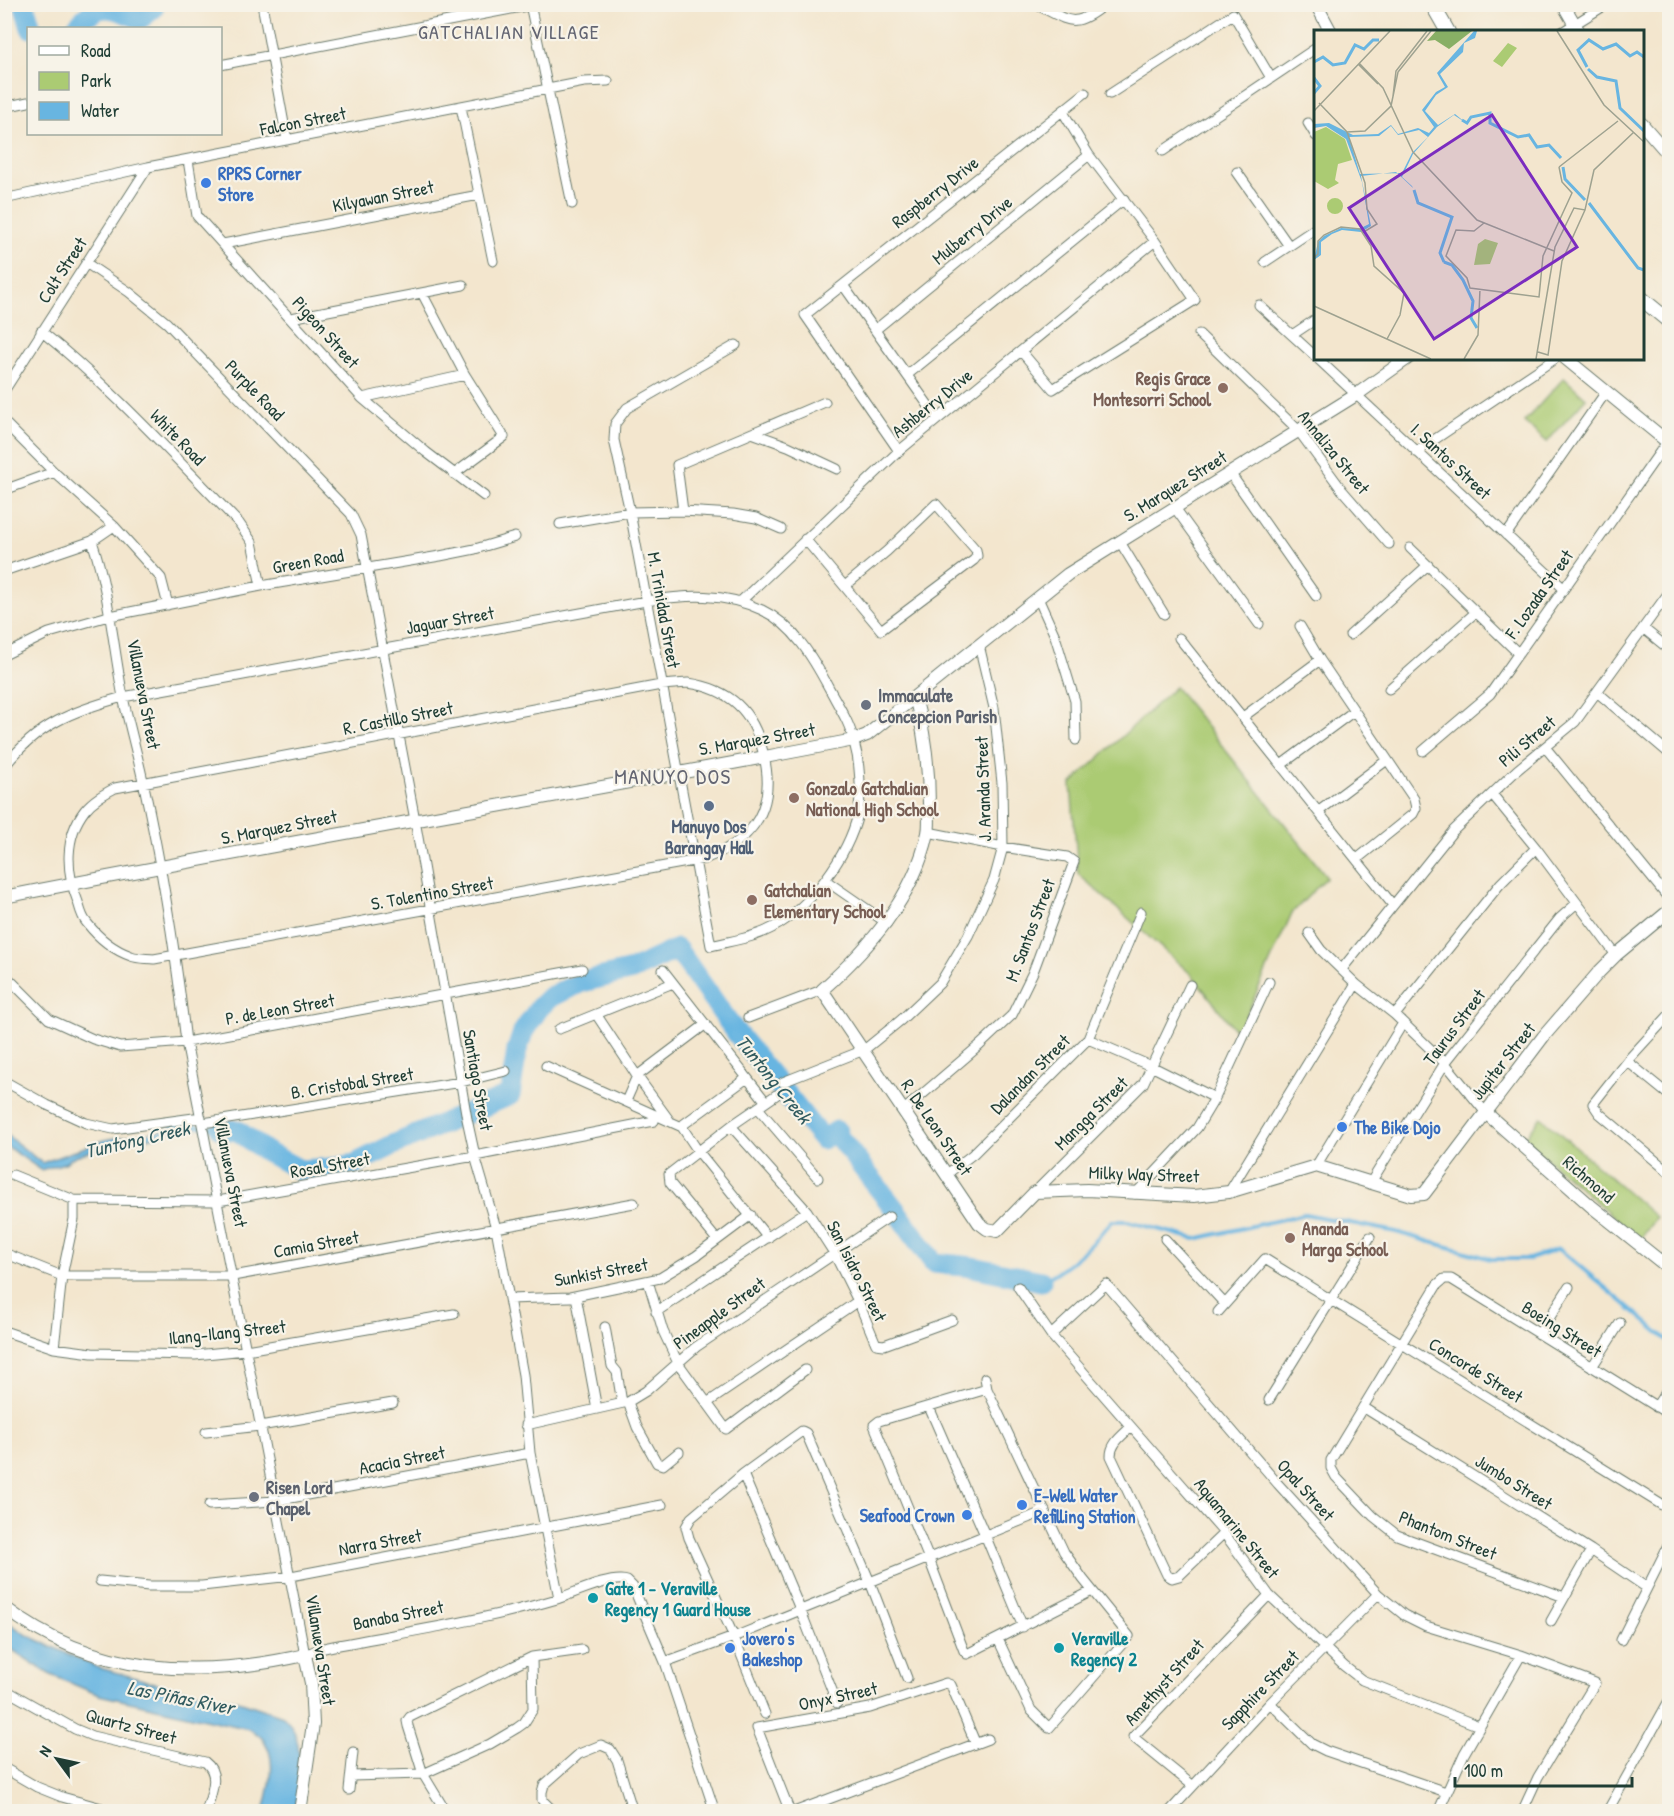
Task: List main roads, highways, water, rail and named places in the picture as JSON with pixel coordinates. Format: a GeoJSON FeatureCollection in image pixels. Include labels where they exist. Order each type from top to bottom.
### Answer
{"type":"FeatureCollection","features":[{"type":"Feature","properties":{"kind":"main road"},"geometry":{"type":"LineString","coordinates":[[1432,4],[1447,30]]}},
{"type":"Feature","properties":{"kind":"main road"},"geometry":{"type":"LineString","coordinates":[[1644,301],[1670,322]]}},
{"type":"Feature","properties":{"kind":"water"},"geometry":{"type":"Polygon","coordinates":[[[195,1122],[196,1129],[176,1128],[163,1135],[107,1146],[41,1170],[5,1145],[4,1133],[42,1163],[104,1140],[164,1130],[173,1124],[195,1122]]]}},
{"type":"Feature","properties":{"kind":"water","name":"Las Piñas River"},"geometry":{"type":"Polygon","coordinates":[[[4,1620],[27,1635],[96,1667],[166,1686],[236,1700],[283,1716],[296,1735],[300,1761],[296,1811],[264,1811],[271,1777],[270,1754],[266,1744],[249,1729],[99,1695],[49,1674],[5,1645],[4,1620]]]}},
{"type":"Feature","properties":{"kind":"waterway"},"geometry":{"type":"LineString","coordinates":[[24,4],[31,27]]}},
{"type":"Feature","properties":{"kind":"waterway"},"geometry":{"type":"LineString","coordinates":[[77,27],[98,9],[112,9],[140,19],[153,9],[154,4]]}},
{"type":"Feature","properties":{"kind":"waterway","name":"Tuntong Creek"},"geometry":{"type":"LineString","coordinates":[[221,1129],[238,1131],[265,1151],[300,1170],[355,1164],[393,1145],[510,1095],[517,1050],[523,1032],[539,1008],[550,997],[582,982],[632,970],[677,949],[735,1031],[822,1139],[837,1131],[837,1135],[934,1263],[973,1267],[1041,1281]]}},
{"type":"Feature","properties":{"kind":"waterway","name":"Tuntong Creek"},"geometry":{"type":"LineString","coordinates":[[190,1125],[221,1129]]}},
{"type":"Feature","properties":{"kind":"waterway","name":"Tuntong Creek"},"geometry":{"type":"LineString","coordinates":[[1041,1281],[1061,1270],[1080,1255],[1112,1221],[1127,1221],[1195,1239],[1305,1214],[1396,1232],[1491,1259],[1529,1259],[1559,1249],[1670,1342]]}},
{"type":"Feature","properties":{"kind":"place","name":"RPRS Corner Store"},"geometry":{"type":"Point","coordinates":[206,183]}},
{"type":"Feature","properties":{"kind":"place","name":"Regis Grace Montesorri School"},"geometry":{"type":"Point","coordinates":[1223,388]}},
{"type":"Feature","properties":{"kind":"place","name":"Immaculate Concepcion Parish"},"geometry":{"type":"Point","coordinates":[866,705]}},
{"type":"Feature","properties":{"kind":"place","name":"Gonzalo Gatchalian National High School"},"geometry":{"type":"Point","coordinates":[794,798]}},
{"type":"Feature","properties":{"kind":"place","name":"Manuyo Dos Barangay Hall"},"geometry":{"type":"Point","coordinates":[709,806]}},
{"type":"Feature","properties":{"kind":"place","name":"Gatchalian Elementary School"},"geometry":{"type":"Point","coordinates":[752,900]}},
{"type":"Feature","properties":{"kind":"place","name":"The Bike Dojo"},"geometry":{"type":"Point","coordinates":[1342,1127]}},
{"type":"Feature","properties":{"kind":"place","name":"Ananda Marga School"},"geometry":{"type":"Point","coordinates":[1290,1238]}},
{"type":"Feature","properties":{"kind":"place","name":"Risen Lord Chapel"},"geometry":{"type":"Point","coordinates":[254,1497]}},
{"type":"Feature","properties":{"kind":"place","name":"E-Well Water Refilling Station"},"geometry":{"type":"Point","coordinates":[1022,1505]}},
{"type":"Feature","properties":{"kind":"place","name":"Seafood Crown"},"geometry":{"type":"Point","coordinates":[967,1515]}},
{"type":"Feature","properties":{"kind":"place","name":"Gate 1 - Veraville Regency 1 Guard House"},"geometry":{"type":"Point","coordinates":[593,1598]}},
{"type":"Feature","properties":{"kind":"place","name":"Jovero's Bakeshop"},"geometry":{"type":"Point","coordinates":[730,1648]}},
{"type":"Feature","properties":{"kind":"place","name":"Veraville Regency 2"},"geometry":{"type":"Point","coordinates":[1059,1648]}},
{"type":"Feature","properties":{"kind":"district","name":"GATCHALIAN VILLAGE"},"geometry":{"type":"Point","coordinates":[509,31]}},
{"type":"Feature","properties":{"kind":"district","name":"MANUYO DOS"},"geometry":{"type":"Point","coordinates":[673,776]}}]}
